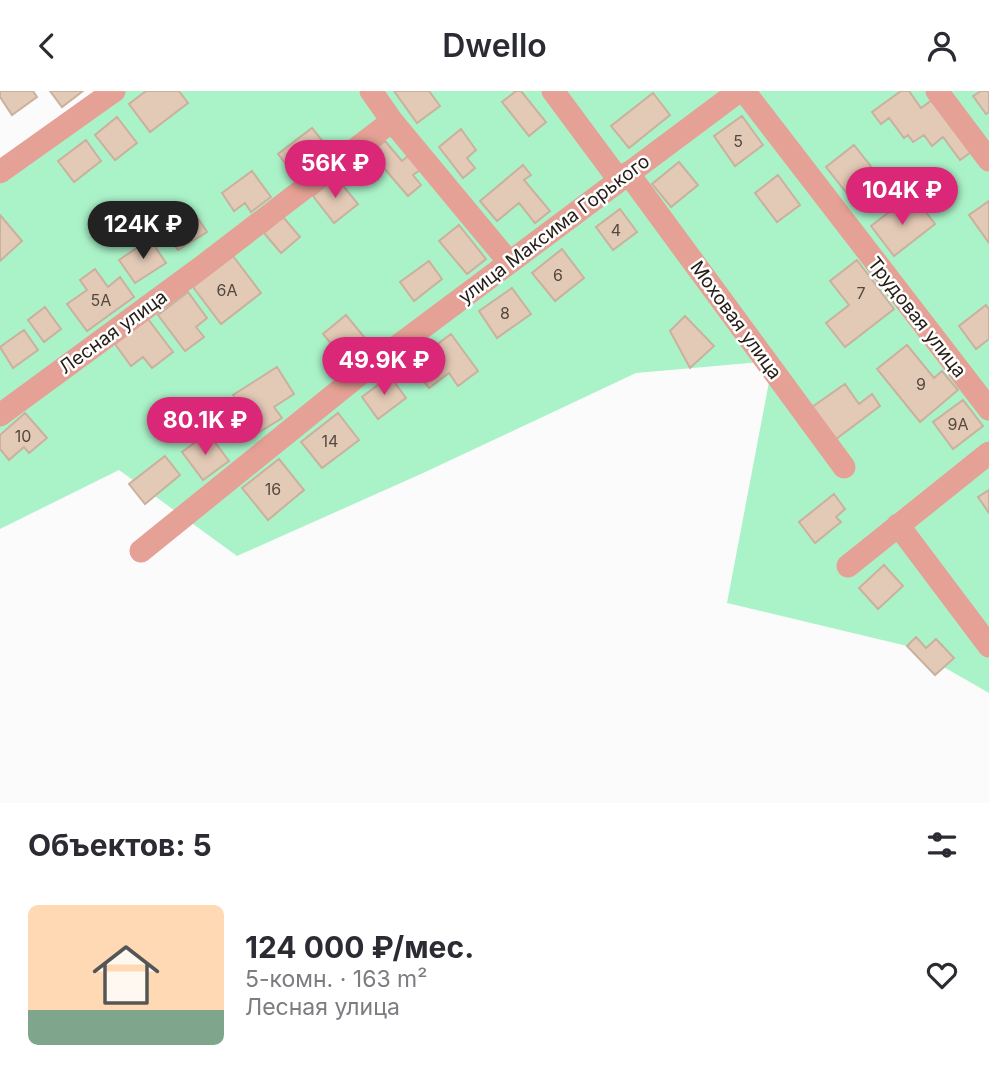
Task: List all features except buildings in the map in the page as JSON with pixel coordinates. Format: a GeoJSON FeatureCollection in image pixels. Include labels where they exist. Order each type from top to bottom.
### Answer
{"type":"FeatureCollection","features":[{"type":"Feature","properties":{"kind":"street"},"geometry":{"type":"LineString","coordinates":[[0,172],[114,91]]}},
{"type":"Feature","properties":{"kind":"street"},"geometry":{"type":"LineString","coordinates":[[371,91],[392,121],[509,262]]}},
{"type":"Feature","properties":{"kind":"street","name":"Моховая улица"},"geometry":{"type":"LineString","coordinates":[[553,91],[624,176],[844,467]]}},
{"type":"Feature","properties":{"kind":"street","name":"улица Максима Горького"},"geometry":{"type":"LineString","coordinates":[[141,551],[355,378],[742,91]]}},
{"type":"Feature","properties":{"kind":"street","name":"Трудовая улица"},"geometry":{"type":"LineString","coordinates":[[742,91],[989,409]]}},
{"type":"Feature","properties":{"kind":"street"},"geometry":{"type":"LineString","coordinates":[[937,91],[989,160]]}},
{"type":"Feature","properties":{"kind":"street","name":"Лесная улица"},"geometry":{"type":"LineString","coordinates":[[0,415],[203,266],[392,121]]}},
{"type":"Feature","properties":{"kind":"street"},"geometry":{"type":"LineString","coordinates":[[848,566],[989,453]]}},
{"type":"Feature","properties":{"kind":"street"},"geometry":{"type":"LineString","coordinates":[[898,525],[989,646]]}},
{"type":"Feature","properties":{"kind":"green space"},"geometry":{"type":"Polygon","coordinates":[[[119,91],[989,91],[989,693],[907,646],[727,603],[773,361],[636,373],[421,474],[237,556],[119,470],[0,529],[0,181],[119,91]]]}}]}
